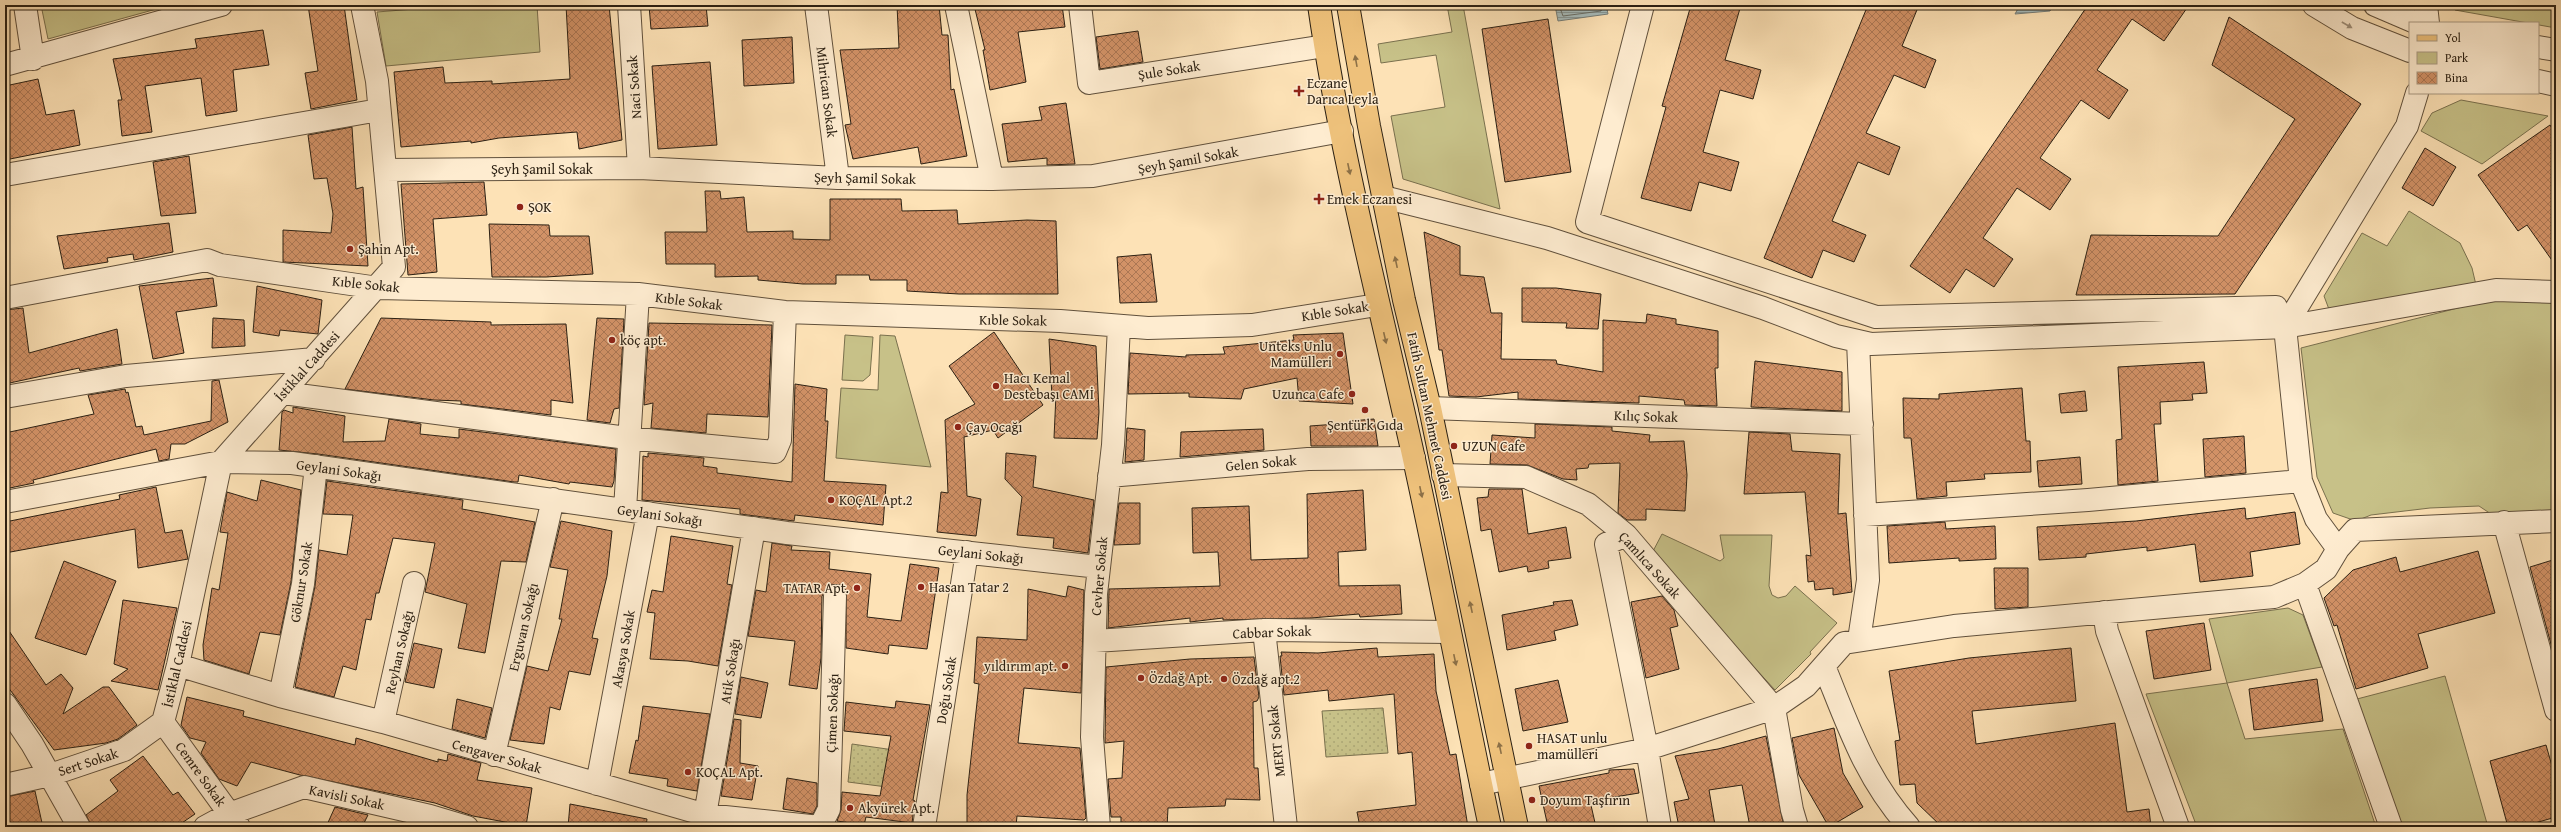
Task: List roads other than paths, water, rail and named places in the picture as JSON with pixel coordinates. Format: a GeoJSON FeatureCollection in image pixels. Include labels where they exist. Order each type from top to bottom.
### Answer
{"type":"FeatureCollection","features":[{"type":"Feature","properties":{"kind":"main road"},"geometry":{"type":"LineString","coordinates":[[1319,5],[1325,46]]}},
{"type":"Feature","properties":{"kind":"main road","name":"Fatih Sultan Mehmet Caddesi"},"geometry":{"type":"LineString","coordinates":[[1348,5],[1383,198],[1430,408],[1517,827]]}},
{"type":"Feature","properties":{"kind":"main road","name":"Fatih Sultan Mehmet Caddesi"},"geometry":{"type":"LineString","coordinates":[[1325,46],[1377,305],[1414,458],[1490,827]]}},
{"type":"Feature","properties":{"kind":"street"},"geometry":{"type":"LineString","coordinates":[[25,5],[33,59]]}},
{"type":"Feature","properties":{"kind":"street"},"geometry":{"type":"LineString","coordinates":[[5,65],[33,59],[221,5]]}},
{"type":"Feature","properties":{"kind":"street","name":"İstiklal Caddesi"},"geometry":{"type":"LineString","coordinates":[[163,722],[178,665],[221,462],[378,288],[394,267],[377,81],[362,5]]}},
{"type":"Feature","properties":{"kind":"street","name":"Naci Sokak"},"geometry":{"type":"LineString","coordinates":[[629,5],[639,168]]}},
{"type":"Feature","properties":{"kind":"street","name":"Mihrican Sokak"},"geometry":{"type":"LineString","coordinates":[[816,5],[838,178]]}},
{"type":"Feature","properties":{"kind":"street"},"geometry":{"type":"LineString","coordinates":[[956,5],[992,179]]}},
{"type":"Feature","properties":{"kind":"street","name":"Şule Sokak"},"geometry":{"type":"LineString","coordinates":[[1080,5],[1089,83],[1325,46]]}},
{"type":"Feature","properties":{"kind":"street"},"geometry":{"type":"LineString","coordinates":[[1643,5],[1587,222],[1876,317],[2276,307],[2285,327],[2301,481],[2316,519],[2338,549]]}},
{"type":"Feature","properties":{"kind":"street"},"geometry":{"type":"LineString","coordinates":[[2314,5],[2352,28],[2409,51]]}},
{"type":"Feature","properties":{"kind":"street"},"geometry":{"type":"LineString","coordinates":[[2374,5],[2415,22]]}},
{"type":"Feature","properties":{"kind":"street"},"geometry":{"type":"LineString","coordinates":[[2426,5],[2428,22]]}},
{"type":"Feature","properties":{"kind":"street"},"geometry":{"type":"LineString","coordinates":[[2539,47],[2556,50]]}},
{"type":"Feature","properties":{"kind":"street"},"geometry":{"type":"LineString","coordinates":[[2539,81],[2556,85]]}},
{"type":"Feature","properties":{"kind":"street"},"geometry":{"type":"LineString","coordinates":[[2285,327],[2407,126],[2417,94]]}},
{"type":"Feature","properties":{"kind":"street"},"geometry":{"type":"LineString","coordinates":[[5,175],[379,110]]}},
{"type":"Feature","properties":{"kind":"street","name":"Şeyh Şamil Sokak"},"geometry":{"type":"LineString","coordinates":[[385,170],[639,168],[838,178],[992,179],[1093,176],[1342,131]]}},
{"type":"Feature","properties":{"kind":"street"},"geometry":{"type":"LineString","coordinates":[[1383,198],[1547,238],[1763,308],[1836,336],[1871,344],[2285,327],[2496,290],[2556,292]]}},
{"type":"Feature","properties":{"kind":"street","name":"Kıble Sokak"},"geometry":{"type":"LineString","coordinates":[[5,298],[207,260],[220,264],[378,288],[638,294],[785,312],[1060,321],[1148,328],[1252,325],[1377,305]]}},
{"type":"Feature","properties":{"kind":"street"},"geometry":{"type":"LineString","coordinates":[[625,510],[627,438],[638,294]]}},
{"type":"Feature","properties":{"kind":"street"},"geometry":{"type":"LineString","coordinates":[[283,393],[627,438],[775,452],[780,440],[785,312]]}},
{"type":"Feature","properties":{"kind":"street","name":"Cevher Sokak"},"geometry":{"type":"LineString","coordinates":[[1099,827],[1092,737],[1095,641],[1099,567],[1109,476],[1118,326]]}},
{"type":"Feature","properties":{"kind":"street"},"geometry":{"type":"LineString","coordinates":[[1858,341],[1868,580],[1859,640]]}},
{"type":"Feature","properties":{"kind":"street"},"geometry":{"type":"LineString","coordinates":[[5,397],[126,376],[314,359]]}},
{"type":"Feature","properties":{"kind":"street","name":"Kılıç Sokak"},"geometry":{"type":"LineString","coordinates":[[1430,408],[1862,424]]}},
{"type":"Feature","properties":{"kind":"street","name":"Gelen Sokak"},"geometry":{"type":"LineString","coordinates":[[1109,476],[1308,459],[1414,458]]}},
{"type":"Feature","properties":{"kind":"street","name":"Geylani Sokağı"},"geometry":{"type":"LineString","coordinates":[[5,502],[221,462],[292,463],[754,528],[1099,567]]}},
{"type":"Feature","properties":{"kind":"street","name":"Göknur Sokak"},"geometry":{"type":"LineString","coordinates":[[280,696],[303,584],[316,466]]}},
{"type":"Feature","properties":{"kind":"street","name":"Çamlıca Sokak"},"geometry":{"type":"LineString","coordinates":[[1443,475],[1526,477],[1588,504],[1626,535],[1774,708]]}},
{"type":"Feature","properties":{"kind":"street"},"geometry":{"type":"LineString","coordinates":[[1865,515],[2095,499],[2301,481]]}},
{"type":"Feature","properties":{"kind":"street","name":"Erguvan Sokağı"},"geometry":{"type":"LineString","coordinates":[[494,755],[553,499]]}},
{"type":"Feature","properties":{"kind":"street","name":"Akasya Sokak"},"geometry":{"type":"LineString","coordinates":[[598,784],[648,513]]}},
{"type":"Feature","properties":{"kind":"street"},"geometry":{"type":"LineString","coordinates":[[1481,784],[1647,749],[1774,708],[1806,686],[1844,642],[1954,626],[2274,597],[2305,584],[2326,568],[2338,549],[2355,530],[2504,522],[2556,521]]}},
{"type":"Feature","properties":{"kind":"street"},"geometry":{"type":"LineString","coordinates":[[2504,522],[2556,710]]}},
{"type":"Feature","properties":{"kind":"street","name":"Atik Sokağı"},"geometry":{"type":"LineString","coordinates":[[704,821],[754,528]]}},
{"type":"Feature","properties":{"kind":"street"},"geometry":{"type":"LineString","coordinates":[[1626,535],[1606,544],[1647,749],[1660,827]]}},
{"type":"Feature","properties":{"kind":"street","name":"Doğu Sokak"},"geometry":{"type":"LineString","coordinates":[[924,827],[967,552]]}},
{"type":"Feature","properties":{"kind":"street","name":"Reyhan Sokağı"},"geometry":{"type":"LineString","coordinates":[[383,722],[414,583]]}},
{"type":"Feature","properties":{"kind":"street"},"geometry":{"type":"LineString","coordinates":[[2305,584],[2390,827]]}},
{"type":"Feature","properties":{"kind":"street","name":"Çimen Sokağı"},"geometry":{"type":"LineString","coordinates":[[820,827],[829,809],[835,596]]}},
{"type":"Feature","properties":{"kind":"street"},"geometry":{"type":"LineString","coordinates":[[2104,612],[2107,631],[2178,827]]}},
{"type":"Feature","properties":{"kind":"street","name":"Cabbar Sokak"},"geometry":{"type":"LineString","coordinates":[[1095,641],[1264,630],[1449,632]]}},
{"type":"Feature","properties":{"kind":"street","name":"MERT Sokak"},"geometry":{"type":"LineString","coordinates":[[1264,630],[1286,827]]}},
{"type":"Feature","properties":{"kind":"street","name":"Cengaver Sokak"},"geometry":{"type":"LineString","coordinates":[[178,665],[280,696],[383,722],[598,784],[704,821],[820,827]]}},
{"type":"Feature","properties":{"kind":"street"},"geometry":{"type":"LineString","coordinates":[[1824,666],[1863,762],[1889,805],[1909,827]]}},
{"type":"Feature","properties":{"kind":"street"},"geometry":{"type":"LineString","coordinates":[[5,704],[50,775],[79,827]]}},
{"type":"Feature","properties":{"kind":"street"},"geometry":{"type":"LineString","coordinates":[[1774,708],[1792,810],[1797,827]]}},
{"type":"Feature","properties":{"kind":"street","name":"Sert Sokak"},"geometry":{"type":"LineString","coordinates":[[5,785],[50,775],[124,750],[163,722]]}},
{"type":"Feature","properties":{"kind":"street","name":"Cemre Sokak"},"geometry":{"type":"LineString","coordinates":[[163,722],[234,820]]}},
{"type":"Feature","properties":{"kind":"street","name":"Kavisli Sokak"},"geometry":{"type":"LineString","coordinates":[[206,827],[234,820],[304,787],[430,816],[467,827]]}},
{"type":"Feature","properties":{"kind":"water"},"geometry":{"type":"Polygon","coordinates":[[[1555,5],[1606,5],[1608,14],[1558,21],[1555,5]]]}},
{"type":"Feature","properties":{"kind":"water"},"geometry":{"type":"Polygon","coordinates":[[[2020,5],[2053,5],[2050,11],[2015,14],[2020,5]]]}},
{"type":"Feature","properties":{"kind":"place","name":"Eczane Darıca Leyla"},"geometry":{"type":"Point","coordinates":[1299,91]}},
{"type":"Feature","properties":{"kind":"place","name":"Emek Eczanesi"},"geometry":{"type":"Point","coordinates":[1319,199]}},
{"type":"Feature","properties":{"kind":"place","name":"ŞOK"},"geometry":{"type":"Point","coordinates":[520,207]}},
{"type":"Feature","properties":{"kind":"place","name":"Şahin Apt."},"geometry":{"type":"Point","coordinates":[350,249]}},
{"type":"Feature","properties":{"kind":"place","name":"köç apt."},"geometry":{"type":"Point","coordinates":[612,340]}},
{"type":"Feature","properties":{"kind":"place","name":"Unteks Unlu Mamülleri"},"geometry":{"type":"Point","coordinates":[1340,354]}},
{"type":"Feature","properties":{"kind":"place","name":"Hacı Kemal Destebaşı CAMİ"},"geometry":{"type":"Point","coordinates":[996,386]}},
{"type":"Feature","properties":{"kind":"place","name":"Uzunca Cafe"},"geometry":{"type":"Point","coordinates":[1352,394]}},
{"type":"Feature","properties":{"kind":"place","name":"Şentürk Gıda"},"geometry":{"type":"Point","coordinates":[1365,410]}},
{"type":"Feature","properties":{"kind":"place","name":"Çay Ocağı"},"geometry":{"type":"Point","coordinates":[958,427]}},
{"type":"Feature","properties":{"kind":"place","name":"UZUN Cafe"},"geometry":{"type":"Point","coordinates":[1454,446]}},
{"type":"Feature","properties":{"kind":"place","name":"KOÇAL Apt.2"},"geometry":{"type":"Point","coordinates":[831,500]}},
{"type":"Feature","properties":{"kind":"place","name":"Hasan Tatar 2"},"geometry":{"type":"Point","coordinates":[921,587]}},
{"type":"Feature","properties":{"kind":"place","name":"TATAR Apt."},"geometry":{"type":"Point","coordinates":[857,588]}},
{"type":"Feature","properties":{"kind":"place","name":"yıldırım apt."},"geometry":{"type":"Point","coordinates":[1065,666]}},
{"type":"Feature","properties":{"kind":"place","name":"Özdağ Apt."},"geometry":{"type":"Point","coordinates":[1141,678]}},
{"type":"Feature","properties":{"kind":"place","name":"Özdağ apt.2"},"geometry":{"type":"Point","coordinates":[1224,679]}},
{"type":"Feature","properties":{"kind":"place","name":"HASAT unlu mamülleri"},"geometry":{"type":"Point","coordinates":[1529,746]}},
{"type":"Feature","properties":{"kind":"place","name":"KOÇAL Apt."},"geometry":{"type":"Point","coordinates":[688,772]}},
{"type":"Feature","properties":{"kind":"place","name":"Doyum Taşfırın"},"geometry":{"type":"Point","coordinates":[1532,800]}},
{"type":"Feature","properties":{"kind":"place","name":"Akyürek Apt."},"geometry":{"type":"Point","coordinates":[850,808]}}]}
